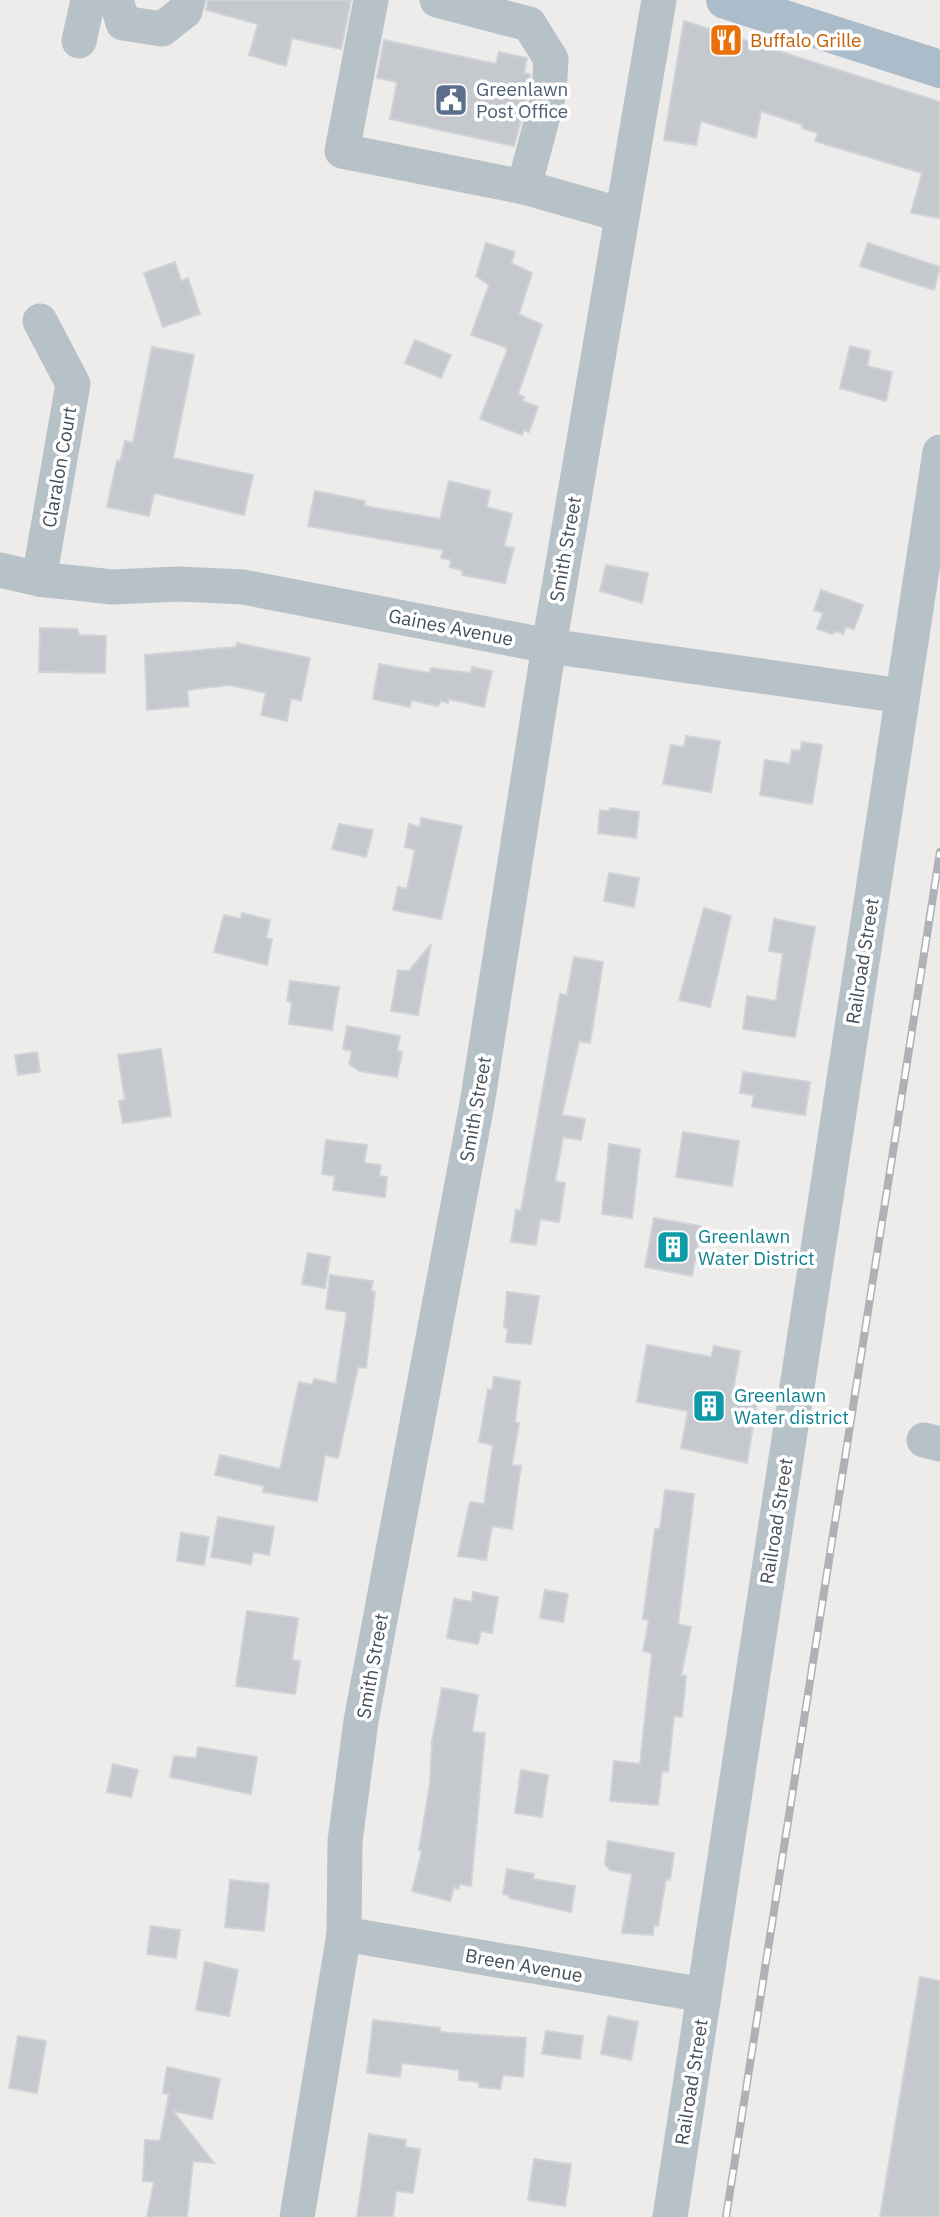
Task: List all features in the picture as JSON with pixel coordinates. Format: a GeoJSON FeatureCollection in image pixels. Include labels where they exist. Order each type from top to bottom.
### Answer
{"type":"FeatureCollection","features":[{"type":"Feature","properties":{"kind":"main road"},"geometry":{"type":"LineString","coordinates":[[725,0],[940,69]]}},
{"type":"Feature","properties":{"kind":"street"},"geometry":{"type":"LineString","coordinates":[[79,41],[88,0]]}},
{"type":"Feature","properties":{"kind":"street"},"geometry":{"type":"LineString","coordinates":[[116,0],[123,23],[162,29],[185,11],[188,0]]}},
{"type":"Feature","properties":{"kind":"street"},"geometry":{"type":"LineString","coordinates":[[371,0],[342,151],[524,187],[622,215]]}},
{"type":"Feature","properties":{"kind":"street"},"geometry":{"type":"LineString","coordinates":[[437,0],[529,24],[551,59],[549,93],[524,187]]}},
{"type":"Feature","properties":{"kind":"street","name":"Smith Street"},"geometry":{"type":"LineString","coordinates":[[297,2217],[344,1934],[345,1841],[361,1721],[477,1104],[549,646],[659,0]]}},
{"type":"Feature","properties":{"kind":"street","name":"Claralon Court"},"geometry":{"type":"LineString","coordinates":[[39,579],[73,384],[40,321]]}},
{"type":"Feature","properties":{"kind":"street","name":"Railroad Street"},"geometry":{"type":"LineString","coordinates":[[670,2217],[940,452]]}},
{"type":"Feature","properties":{"kind":"street","name":"Gaines Avenue"},"geometry":{"type":"LineString","coordinates":[[0,570],[39,579],[112,587],[179,584],[243,587],[549,646],[902,696]]}},
{"type":"Feature","properties":{"kind":"street","name":"Breen Avenue"},"geometry":{"type":"LineString","coordinates":[[344,1934],[704,1995]]}},
{"type":"Feature","properties":{"kind":"building"},"geometry":{"type":"Polygon","coordinates":[[[208,0],[351,0],[341,49],[292,38],[286,66],[249,55],[258,24],[206,10],[208,0]]]}},
{"type":"Feature","properties":{"kind":"building"},"geometry":{"type":"Polygon","coordinates":[[[684,21],[940,102],[940,218],[911,213],[922,173],[815,141],[818,133],[761,111],[756,138],[701,121],[696,145],[664,140],[684,21]]]}},
{"type":"Feature","properties":{"kind":"building"},"geometry":{"type":"Polygon","coordinates":[[[384,40],[496,64],[499,52],[527,58],[524,73],[530,74],[529,90],[514,146],[390,119],[397,82],[377,78],[384,40]]]}},
{"type":"Feature","properties":{"kind":"building"},"geometry":{"type":"Polygon","coordinates":[[[486,243],[515,252],[511,263],[532,273],[519,314],[542,325],[518,394],[524,397],[523,401],[538,407],[529,432],[524,430],[522,435],[480,419],[507,351],[506,347],[471,335],[489,285],[476,276],[486,243]]]}},
{"type":"Feature","properties":{"kind":"building"},"geometry":{"type":"Polygon","coordinates":[[[868,243],[940,267],[934,290],[860,266],[868,243]]]}},
{"type":"Feature","properties":{"kind":"building"},"geometry":{"type":"Polygon","coordinates":[[[175,262],[181,281],[188,278],[200,314],[163,327],[144,273],[175,262]]]}},
{"type":"Feature","properties":{"kind":"building"},"geometry":{"type":"Polygon","coordinates":[[[415,340],[451,355],[441,378],[405,363],[415,340]]]}},
{"type":"Feature","properties":{"kind":"building"},"geometry":{"type":"Polygon","coordinates":[[[850,346],[870,351],[867,366],[892,372],[886,401],[840,388],[850,346]]]}},
{"type":"Feature","properties":{"kind":"building"},"geometry":{"type":"Polygon","coordinates":[[[152,347],[194,355],[173,458],[253,475],[244,515],[154,493],[149,516],[107,507],[117,461],[120,462],[125,441],[133,443],[152,347]]]}},
{"type":"Feature","properties":{"kind":"building"},"geometry":{"type":"Polygon","coordinates":[[[449,481],[490,491],[487,507],[512,514],[504,546],[514,548],[505,583],[462,575],[463,571],[450,567],[451,560],[441,558],[443,550],[308,526],[315,491],[365,501],[364,506],[440,519],[449,481]]]}},
{"type":"Feature","properties":{"kind":"building"},"geometry":{"type":"Polygon","coordinates":[[[606,565],[648,573],[642,603],[600,591],[606,565]]]}},
{"type":"Feature","properties":{"kind":"building"},"geometry":{"type":"Polygon","coordinates":[[[821,590],[863,605],[854,629],[846,627],[843,634],[836,631],[832,634],[817,629],[823,613],[814,610],[821,590]]]}},
{"type":"Feature","properties":{"kind":"building"},"geometry":{"type":"Polygon","coordinates":[[[40,628],[77,629],[79,635],[106,636],[105,673],[39,672],[40,628]]]}},
{"type":"Feature","properties":{"kind":"building"},"geometry":{"type":"Polygon","coordinates":[[[237,643],[310,658],[301,701],[291,698],[287,721],[261,715],[266,693],[229,685],[187,690],[189,706],[147,710],[145,655],[236,647],[237,643]]]}},
{"type":"Feature","properties":{"kind":"building"},"geometry":{"type":"Polygon","coordinates":[[[379,664],[429,673],[431,668],[471,673],[472,667],[492,671],[484,707],[449,699],[448,703],[441,701],[438,706],[411,700],[410,707],[373,699],[379,664]]]}},
{"type":"Feature","properties":{"kind":"building"},"geometry":{"type":"Polygon","coordinates":[[[686,736],[720,741],[711,792],[663,784],[671,745],[684,747],[686,736]]]}},
{"type":"Feature","properties":{"kind":"building"},"geometry":{"type":"Polygon","coordinates":[[[802,742],[822,745],[812,804],[760,795],[765,760],[790,764],[792,750],[800,751],[802,742]]]}},
{"type":"Feature","properties":{"kind":"building"},"geometry":{"type":"Polygon","coordinates":[[[610,808],[639,812],[636,838],[598,833],[600,810],[609,811],[610,808]]]}},
{"type":"Feature","properties":{"kind":"building"},"geometry":{"type":"Polygon","coordinates":[[[421,818],[462,826],[441,919],[393,910],[398,887],[407,889],[415,850],[405,847],[409,824],[420,827],[421,818]]]}},
{"type":"Feature","properties":{"kind":"building"},"geometry":{"type":"Polygon","coordinates":[[[339,824],[373,830],[366,857],[332,849],[339,824]]]}},
{"type":"Feature","properties":{"kind":"building"},"geometry":{"type":"Polygon","coordinates":[[[609,873],[639,878],[634,907],[604,901],[609,873]]]}},
{"type":"Feature","properties":{"kind":"building"},"geometry":{"type":"Polygon","coordinates":[[[704,908],[731,916],[710,1007],[679,1000],[704,908]]]}},
{"type":"Feature","properties":{"kind":"building"},"geometry":{"type":"Polygon","coordinates":[[[242,913],[270,920],[266,938],[272,939],[267,965],[214,952],[224,915],[241,919],[242,913]]]}},
{"type":"Feature","properties":{"kind":"building"},"geometry":{"type":"Polygon","coordinates":[[[774,919],[815,927],[795,1037],[743,1029],[747,996],[776,1001],[783,953],[769,951],[774,919]]]}},
{"type":"Feature","properties":{"kind":"building"},"geometry":{"type":"Polygon","coordinates":[[[431,944],[418,1015],[391,1011],[398,970],[409,971],[431,944]]]}},
{"type":"Feature","properties":{"kind":"building"},"geometry":{"type":"Polygon","coordinates":[[[574,957],[603,962],[590,1043],[579,1041],[562,1115],[585,1119],[581,1140],[563,1137],[555,1181],[565,1183],[559,1222],[540,1219],[536,1245],[511,1242],[516,1210],[521,1211],[560,994],[567,995],[574,957]]]}},
{"type":"Feature","properties":{"kind":"building"},"geometry":{"type":"Polygon","coordinates":[[[290,981],[339,987],[332,1030],[289,1024],[292,1002],[287,1001],[290,981]]]}},
{"type":"Feature","properties":{"kind":"building"},"geometry":{"type":"Polygon","coordinates":[[[347,1026],[400,1036],[397,1051],[402,1052],[397,1077],[360,1071],[349,1064],[352,1051],[343,1049],[347,1026]]]}},
{"type":"Feature","properties":{"kind":"building"},"geometry":{"type":"Polygon","coordinates":[[[161,1049],[171,1116],[123,1123],[119,1101],[125,1100],[118,1055],[161,1049]]]}},
{"type":"Feature","properties":{"kind":"building"},"geometry":{"type":"Polygon","coordinates":[[[37,1052],[40,1072],[18,1075],[15,1055],[37,1052]]]}},
{"type":"Feature","properties":{"kind":"building"},"geometry":{"type":"Polygon","coordinates":[[[743,1072],[810,1082],[805,1115],[752,1107],[754,1095],[740,1093],[743,1072]]]}},
{"type":"Feature","properties":{"kind":"building"},"geometry":{"type":"Polygon","coordinates":[[[683,1132],[739,1141],[732,1186],[676,1177],[683,1132]]]}},
{"type":"Feature","properties":{"kind":"building"},"geometry":{"type":"Polygon","coordinates":[[[326,1140],[367,1145],[364,1163],[381,1165],[379,1176],[387,1177],[385,1197],[333,1190],[335,1176],[322,1174],[326,1140]]]}},
{"type":"Feature","properties":{"kind":"building"},"geometry":{"type":"Polygon","coordinates":[[[609,1144],[640,1149],[632,1218],[602,1214],[609,1144]]]}},
{"type":"Feature","properties":{"kind":"building","name":"Greenlawn Water District"},"geometry":{"type":"Polygon","coordinates":[[[654,1218],[701,1226],[692,1276],[645,1267],[654,1218]]]}},
{"type":"Feature","properties":{"kind":"building"},"geometry":{"type":"Polygon","coordinates":[[[308,1253],[330,1257],[325,1288],[302,1284],[308,1253]]]}},
{"type":"Feature","properties":{"kind":"building"},"geometry":{"type":"Polygon","coordinates":[[[330,1275],[373,1281],[371,1291],[375,1292],[366,1368],[358,1367],[338,1458],[325,1455],[317,1501],[263,1492],[264,1486],[215,1475],[220,1455],[280,1469],[299,1382],[312,1385],[314,1379],[336,1384],[347,1312],[326,1309],[330,1275]]]}},
{"type":"Feature","properties":{"kind":"building"},"geometry":{"type":"Polygon","coordinates":[[[507,1292],[539,1296],[531,1344],[506,1342],[508,1329],[504,1327],[507,1292]]]}},
{"type":"Feature","properties":{"kind":"building","name":"Greenlawn Water district"},"geometry":{"type":"Polygon","coordinates":[[[647,1345],[711,1357],[714,1346],[740,1351],[732,1397],[757,1401],[747,1463],[681,1448],[688,1411],[637,1402],[647,1345]]]}},
{"type":"Feature","properties":{"kind":"building"},"geometry":{"type":"Polygon","coordinates":[[[494,1377],[520,1381],[515,1422],[519,1423],[512,1465],[521,1466],[512,1529],[492,1526],[486,1560],[458,1556],[470,1502],[484,1504],[493,1445],[479,1442],[488,1389],[492,1390],[494,1377]]]}},
{"type":"Feature","properties":{"kind":"building"},"geometry":{"type":"Polygon","coordinates":[[[665,1490],[694,1494],[678,1624],[691,1627],[681,1676],[686,1676],[682,1717],[674,1716],[668,1772],[662,1771],[658,1805],[610,1801],[614,1761],[640,1764],[652,1653],[643,1651],[649,1620],[643,1619],[655,1529],[660,1529],[665,1490]]]}},
{"type":"Feature","properties":{"kind":"building"},"geometry":{"type":"Polygon","coordinates":[[[218,1517],[274,1527],[269,1555],[253,1552],[251,1564],[211,1557],[218,1517]]]}},
{"type":"Feature","properties":{"kind":"building"},"geometry":{"type":"Polygon","coordinates":[[[181,1533],[209,1537],[204,1565],[177,1561],[181,1533]]]}},
{"type":"Feature","properties":{"kind":"building"},"geometry":{"type":"Polygon","coordinates":[[[545,1590],[568,1594],[563,1622],[540,1618],[545,1590]]]}},
{"type":"Feature","properties":{"kind":"building"},"geometry":{"type":"Polygon","coordinates":[[[473,1592],[498,1597],[492,1633],[481,1631],[478,1644],[447,1638],[454,1599],[472,1602],[473,1592]]]}},
{"type":"Feature","properties":{"kind":"building"},"geometry":{"type":"Polygon","coordinates":[[[247,1611],[298,1618],[292,1660],[300,1661],[295,1694],[236,1686],[247,1611]]]}},
{"type":"Feature","properties":{"kind":"building"},"geometry":{"type":"Polygon","coordinates":[[[442,1688],[478,1695],[472,1732],[485,1733],[471,1886],[460,1884],[458,1889],[454,1887],[450,1901],[412,1891],[422,1851],[419,1850],[430,1783],[432,1742],[442,1688]]]}},
{"type":"Feature","properties":{"kind":"building"},"geometry":{"type":"Polygon","coordinates":[[[198,1747],[257,1757],[251,1794],[170,1777],[174,1756],[196,1758],[198,1747]]]}},
{"type":"Feature","properties":{"kind":"building"},"geometry":{"type":"Polygon","coordinates":[[[113,1764],[138,1770],[131,1797],[107,1792],[113,1764]]]}},
{"type":"Feature","properties":{"kind":"building"},"geometry":{"type":"Polygon","coordinates":[[[521,1770],[548,1775],[542,1817],[515,1813],[521,1770]]]}},
{"type":"Feature","properties":{"kind":"building"},"geometry":{"type":"Polygon","coordinates":[[[608,1841],[674,1853],[670,1880],[666,1879],[658,1926],[654,1925],[653,1935],[622,1933],[632,1874],[610,1870],[605,1864],[608,1841]]]}},
{"type":"Feature","properties":{"kind":"building"},"geometry":{"type":"Polygon","coordinates":[[[507,1869],[534,1874],[533,1879],[575,1886],[571,1912],[509,1898],[509,1895],[503,1894],[507,1869]]]}},
{"type":"Feature","properties":{"kind":"building"},"geometry":{"type":"Polygon","coordinates":[[[230,1880],[269,1884],[264,1931],[225,1927],[230,1880]]]}},
{"type":"Feature","properties":{"kind":"building"},"geometry":{"type":"Polygon","coordinates":[[[151,1926],[180,1930],[176,1958],[147,1954],[151,1926]]]}},
{"type":"Feature","properties":{"kind":"building"},"geometry":{"type":"Polygon","coordinates":[[[205,1962],[238,1970],[229,2016],[196,2010],[205,1962]]]}},
{"type":"Feature","properties":{"kind":"building"},"geometry":{"type":"Polygon","coordinates":[[[920,1977],[940,1981],[940,2217],[880,2217],[920,1977]]]}},
{"type":"Feature","properties":{"kind":"building"},"geometry":{"type":"Polygon","coordinates":[[[608,2016],[638,2022],[631,2060],[601,2054],[608,2016]]]}},
{"type":"Feature","properties":{"kind":"building"},"geometry":{"type":"Polygon","coordinates":[[[373,2020],[440,2028],[440,2032],[526,2038],[523,2077],[503,2075],[500,2089],[479,2087],[479,2082],[459,2080],[459,2070],[402,2063],[400,2077],[367,2073],[373,2020]]]}},
{"type":"Feature","properties":{"kind":"building"},"geometry":{"type":"Polygon","coordinates":[[[546,2031],[583,2036],[580,2059],[542,2054],[546,2031]]]}},
{"type":"Feature","properties":{"kind":"building"},"geometry":{"type":"Polygon","coordinates":[[[18,2036],[46,2041],[37,2093],[9,2088],[18,2036]]]}},
{"type":"Feature","properties":{"kind":"building"},"geometry":{"type":"Polygon","coordinates":[[[167,2067],[220,2079],[212,2119],[173,2111],[214,2163],[193,2161],[187,2217],[147,2217],[154,2182],[143,2181],[145,2140],[160,2141],[169,2094],[163,2093],[167,2067]]]}},
{"type":"Feature","properties":{"kind":"building"},"geometry":{"type":"Polygon","coordinates":[[[369,2134],[406,2140],[405,2147],[420,2149],[413,2193],[396,2191],[393,2217],[357,2217],[369,2134]]]}},
{"type":"Feature","properties":{"kind":"building"},"geometry":{"type":"Polygon","coordinates":[[[534,2159],[571,2164],[565,2206],[528,2200],[534,2159]]]}},
{"type":"Feature","properties":{"kind":"railway"},"geometry":{"type":"LineString","coordinates":[[726,2217],[940,852]]}},
{"type":"Feature","properties":{"kind":"place","name":"Buffalo Grille"},"geometry":{"type":"Point","coordinates":[726,40]}},
{"type":"Feature","properties":{"kind":"place","name":"Greenlawn Post Office"},"geometry":{"type":"Point","coordinates":[451,100]}},
{"type":"Feature","properties":{"kind":"place","name":"Greenlawn Water District"},"geometry":{"type":"Point","coordinates":[673,1247]}},
{"type":"Feature","properties":{"kind":"place","name":"Greenlawn Water district"},"geometry":{"type":"Point","coordinates":[709,1406]}}]}
